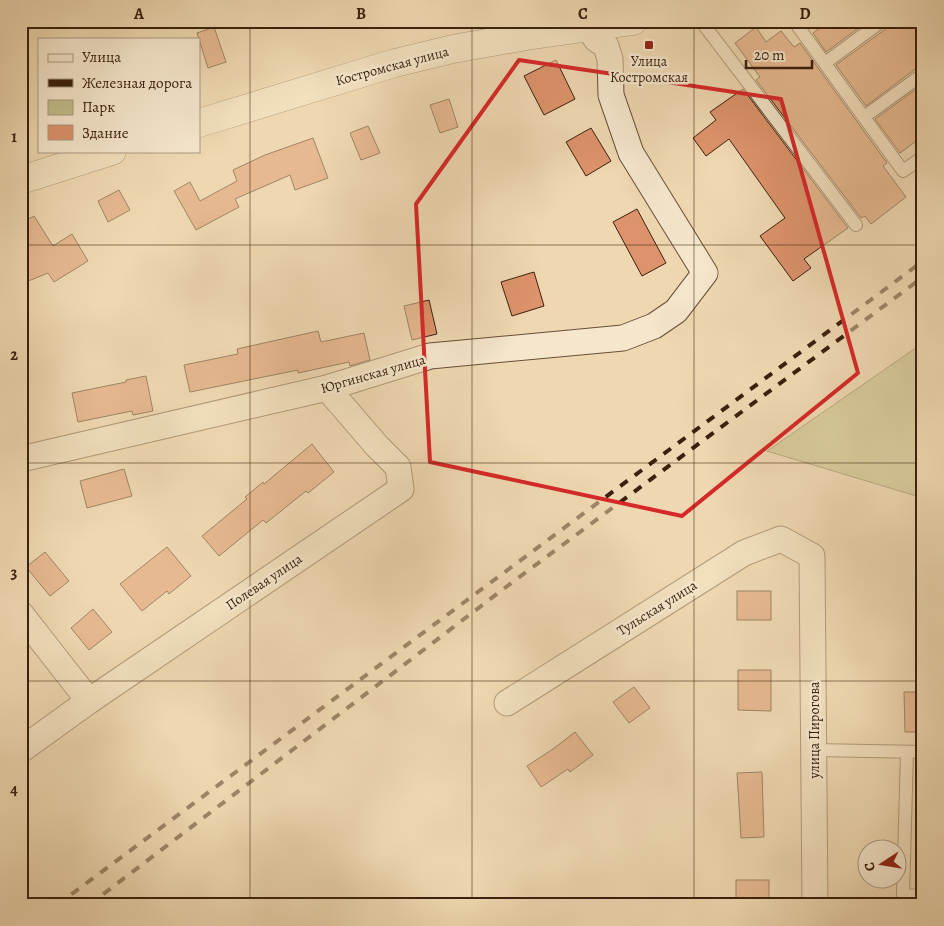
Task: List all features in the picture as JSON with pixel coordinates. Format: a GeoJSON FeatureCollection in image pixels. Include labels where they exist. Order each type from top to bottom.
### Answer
{"type":"FeatureCollection","features":[{"type":"Feature","properties":{"kind":"street","name":"Костромская улица"},"geometry":{"type":"LineString","coordinates":[[200,123],[395,64],[453,49],[587,25],[633,21]]}},
{"type":"Feature","properties":{"kind":"street","name":"Юргинская улица"},"geometry":{"type":"LineString","coordinates":[[21,459],[327,388],[430,356],[623,338],[654,326],[676,310],[706,273],[631,153],[611,96],[610,59],[606,46],[596,39],[587,25]]}},
{"type":"Feature","properties":{"kind":"street"},"geometry":{"type":"LineString","coordinates":[[21,180],[109,152]]}},
{"type":"Feature","properties":{"kind":"street","name":"Полевая улица"},"geometry":{"type":"LineString","coordinates":[[21,750],[401,489],[398,467],[377,446],[327,388]]}},
{"type":"Feature","properties":{"kind":"street","name":"Тульская улица"},"geometry":{"type":"LineString","coordinates":[[507,703],[744,553],[781,539],[812,556]]}},
{"type":"Feature","properties":{"kind":"street","name":"улица Пирогова"},"geometry":{"type":"LineString","coordinates":[[812,556],[815,905]]}},
{"type":"Feature","properties":{"kind":"street"},"geometry":{"type":"LineString","coordinates":[[21,614],[89,702]]}},
{"type":"Feature","properties":{"kind":"lane"},"geometry":{"type":"LineString","coordinates":[[702,21],[856,225]]}},
{"type":"Feature","properties":{"kind":"lane"},"geometry":{"type":"LineString","coordinates":[[794,21],[904,171],[923,157]]}},
{"type":"Feature","properties":{"kind":"lane"},"geometry":{"type":"LineString","coordinates":[[825,63],[882,21]]}},
{"type":"Feature","properties":{"kind":"lane"},"geometry":{"type":"LineString","coordinates":[[864,117],[923,74]]}},
{"type":"Feature","properties":{"kind":"lane"},"geometry":{"type":"LineString","coordinates":[[814,750],[923,752]]}},
{"type":"Feature","properties":{"kind":"lane"},"geometry":{"type":"LineString","coordinates":[[907,752],[903,895],[923,896]]}},
{"type":"Feature","properties":{"kind":"highlighted area"},"geometry":{"type":"Polygon","coordinates":[[[519,60],[781,99],[858,373],[682,516],[430,462],[416,204],[519,60]]]}},
{"type":"Feature","properties":{"kind":"green space"},"geometry":{"type":"Polygon","coordinates":[[[923,343],[923,498],[767,451],[923,343]]]}},
{"type":"Feature","properties":{"kind":"building"},"geometry":{"type":"Polygon","coordinates":[[[829,21],[868,21],[826,52],[813,33],[829,21]]]}},
{"type":"Feature","properties":{"kind":"building"},"geometry":{"type":"Polygon","coordinates":[[[890,21],[923,21],[923,66],[918,67],[866,106],[836,65],[887,28],[890,21]]]}},
{"type":"Feature","properties":{"kind":"building"},"geometry":{"type":"Polygon","coordinates":[[[214,27],[226,62],[208,68],[197,33],[214,27]]]}},
{"type":"Feature","properties":{"kind":"building"},"geometry":{"type":"Polygon","coordinates":[[[756,27],[766,42],[781,31],[794,47],[800,43],[887,163],[883,166],[906,197],[871,224],[865,216],[861,218],[756,80],[760,77],[735,43],[756,27]]]}},
{"type":"Feature","properties":{"kind":"building"},"geometry":{"type":"Polygon","coordinates":[[[556,60],[575,99],[544,115],[524,76],[556,60]]]}},
{"type":"Feature","properties":{"kind":"building"},"geometry":{"type":"Polygon","coordinates":[[[923,84],[923,136],[900,153],[875,119],[923,84]]]}},
{"type":"Feature","properties":{"kind":"building"},"geometry":{"type":"Polygon","coordinates":[[[743,89],[848,228],[804,259],[811,268],[793,281],[760,236],[785,218],[729,139],[706,156],[693,138],[716,120],[710,112],[743,89]]]}},
{"type":"Feature","properties":{"kind":"building"},"geometry":{"type":"Polygon","coordinates":[[[449,99],[458,127],[440,133],[430,105],[449,99]]]}},
{"type":"Feature","properties":{"kind":"building"},"geometry":{"type":"Polygon","coordinates":[[[368,126],[380,153],[361,160],[350,133],[368,126]]]}},
{"type":"Feature","properties":{"kind":"building"},"geometry":{"type":"Polygon","coordinates":[[[591,128],[611,161],[586,176],[566,142],[591,128]]]}},
{"type":"Feature","properties":{"kind":"building"},"geometry":{"type":"Polygon","coordinates":[[[313,138],[328,178],[295,190],[290,175],[235,199],[239,207],[196,230],[174,191],[190,182],[200,201],[237,181],[233,170],[265,155],[313,138]]]}},
{"type":"Feature","properties":{"kind":"building"},"geometry":{"type":"Polygon","coordinates":[[[119,190],[130,210],[108,222],[98,201],[119,190]]]}},
{"type":"Feature","properties":{"kind":"building"},"geometry":{"type":"Polygon","coordinates":[[[637,209],[666,263],[642,276],[613,222],[637,209]]]}},
{"type":"Feature","properties":{"kind":"building"},"geometry":{"type":"Polygon","coordinates":[[[34,216],[53,246],[72,234],[88,261],[54,282],[48,273],[21,284],[21,223],[34,216]]]}},
{"type":"Feature","properties":{"kind":"building"},"geometry":{"type":"Polygon","coordinates":[[[534,272],[544,306],[512,316],[501,282],[534,272]]]}},
{"type":"Feature","properties":{"kind":"building"},"geometry":{"type":"Polygon","coordinates":[[[429,300],[437,334],[412,340],[404,306],[429,300]]]}},
{"type":"Feature","properties":{"kind":"building"},"geometry":{"type":"Polygon","coordinates":[[[318,331],[321,342],[364,333],[370,360],[350,366],[349,362],[298,373],[298,370],[190,392],[184,365],[238,354],[237,349],[318,331]]]}},
{"type":"Feature","properties":{"kind":"building"},"geometry":{"type":"Polygon","coordinates":[[[146,376],[153,411],[133,415],[132,411],[78,422],[72,393],[146,376]]]}},
{"type":"Feature","properties":{"kind":"building"},"geometry":{"type":"Polygon","coordinates":[[[312,444],[334,472],[308,493],[306,491],[266,523],[263,520],[219,556],[202,536],[247,499],[245,497],[263,482],[264,484],[312,444]]]}},
{"type":"Feature","properties":{"kind":"building"},"geometry":{"type":"Polygon","coordinates":[[[124,469],[132,496],[87,508],[80,481],[124,469]]]}},
{"type":"Feature","properties":{"kind":"building"},"geometry":{"type":"Polygon","coordinates":[[[167,547],[191,576],[169,594],[167,591],[142,611],[120,584],[167,547]]]}},
{"type":"Feature","properties":{"kind":"building"},"geometry":{"type":"Polygon","coordinates":[[[45,552],[69,581],[50,596],[26,567],[45,552]]]}},
{"type":"Feature","properties":{"kind":"building"},"geometry":{"type":"Polygon","coordinates":[[[737,591],[771,591],[771,620],[737,620],[737,591]]]}},
{"type":"Feature","properties":{"kind":"building"},"geometry":{"type":"Polygon","coordinates":[[[93,609],[112,632],[89,650],[71,628],[93,609]]]}},
{"type":"Feature","properties":{"kind":"building"},"geometry":{"type":"Polygon","coordinates":[[[738,670],[771,670],[771,711],[738,710],[738,670]]]}},
{"type":"Feature","properties":{"kind":"building"},"geometry":{"type":"Polygon","coordinates":[[[634,687],[650,708],[629,723],[613,702],[634,687]]]}},
{"type":"Feature","properties":{"kind":"building"},"geometry":{"type":"Polygon","coordinates":[[[904,692],[923,692],[923,732],[905,732],[904,692]]]}},
{"type":"Feature","properties":{"kind":"building"},"geometry":{"type":"Polygon","coordinates":[[[575,732],[593,755],[570,772],[568,769],[541,787],[527,766],[575,732]]]}},
{"type":"Feature","properties":{"kind":"building"},"geometry":{"type":"Polygon","coordinates":[[[762,772],[764,837],[741,838],[737,773],[762,772]]]}},
{"type":"Feature","properties":{"kind":"building"},"geometry":{"type":"Polygon","coordinates":[[[736,880],[769,880],[769,905],[736,905],[736,880]]]}},
{"type":"Feature","properties":{"kind":"railway"},"geometry":{"type":"LineString","coordinates":[[57,905],[923,261]]}},
{"type":"Feature","properties":{"kind":"railway"},"geometry":{"type":"LineString","coordinates":[[89,905],[506,587],[923,277]]}},
{"type":"Feature","properties":{"kind":"place","name":"Улица Костромская"},"geometry":{"type":"Point","coordinates":[649,45]}}]}
